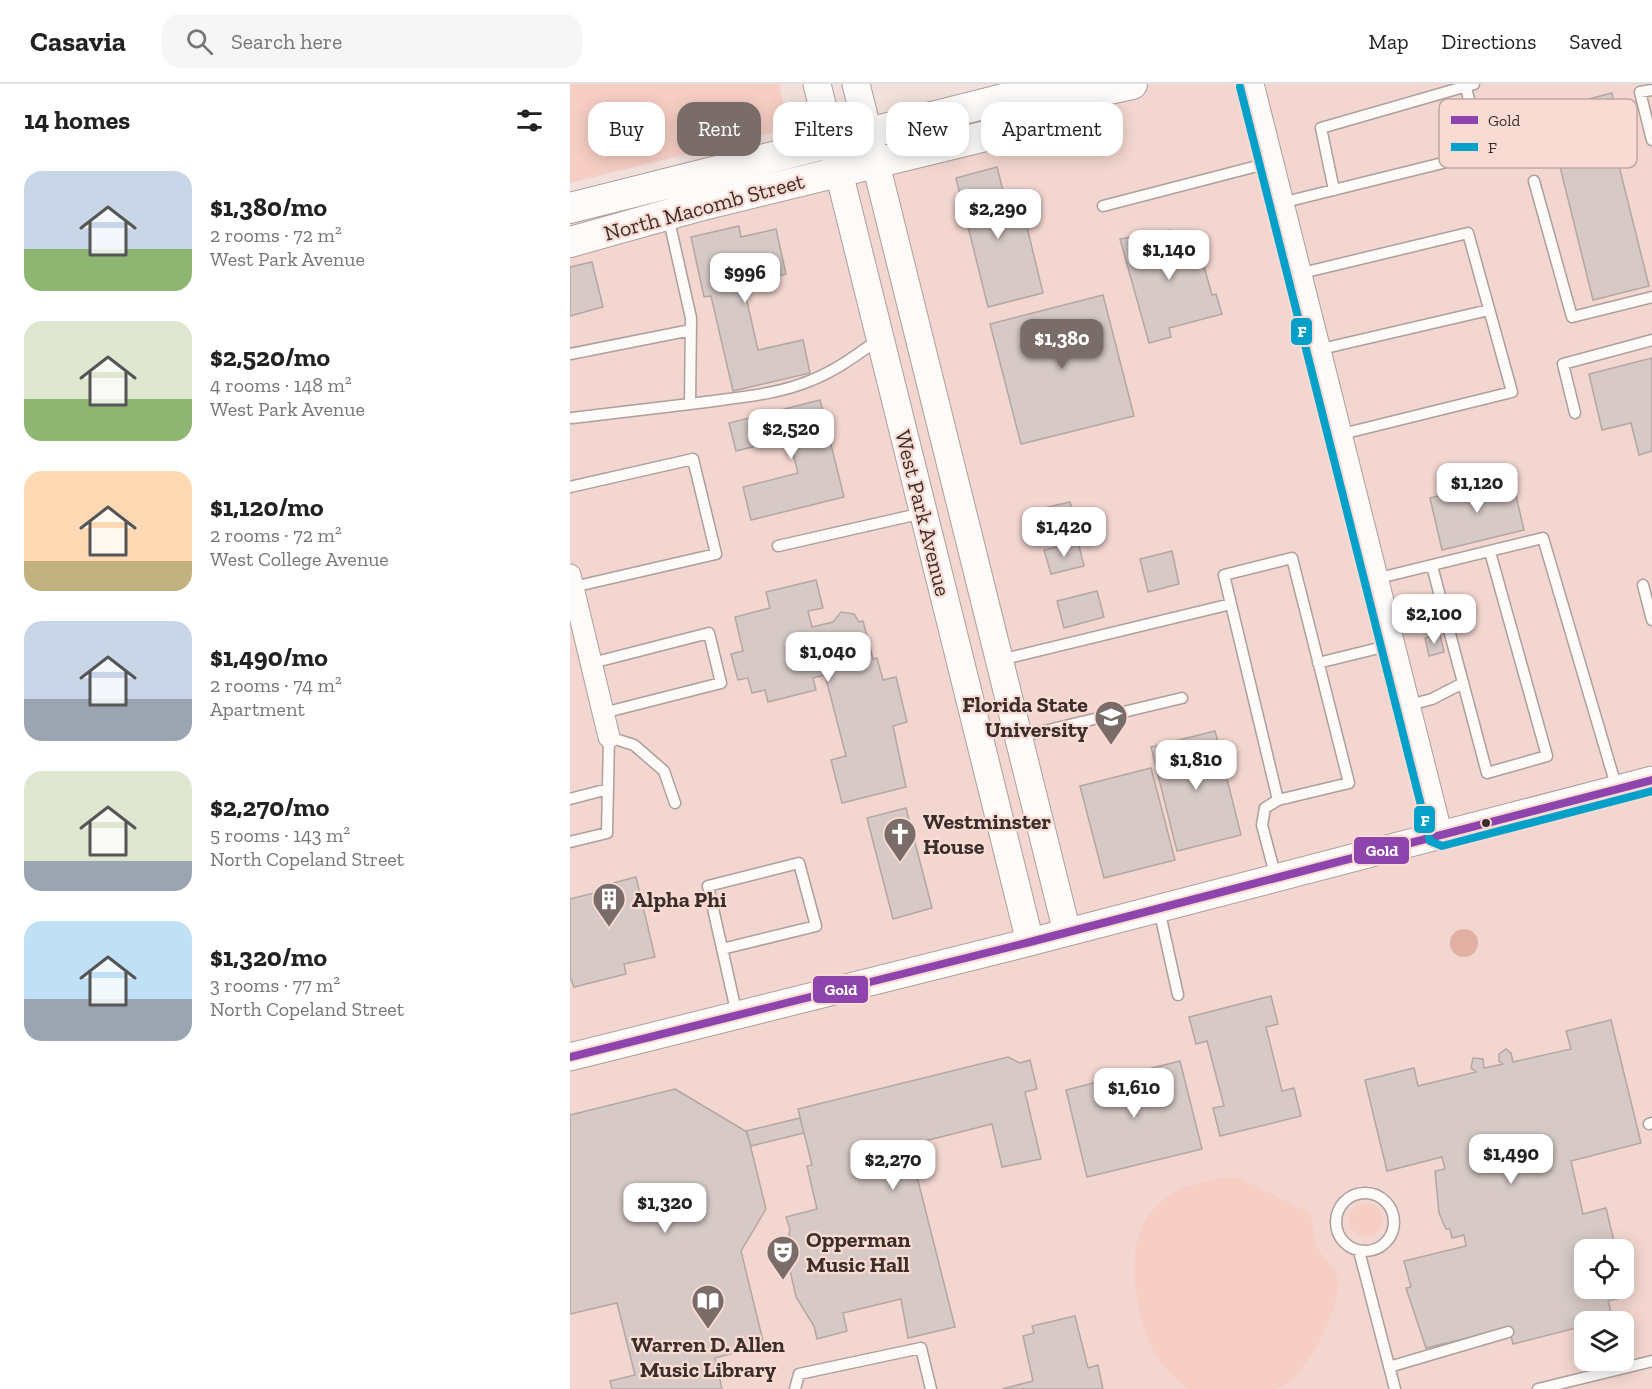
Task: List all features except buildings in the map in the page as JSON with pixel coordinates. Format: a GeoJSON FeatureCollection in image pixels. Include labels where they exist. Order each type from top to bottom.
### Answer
{"type":"FeatureCollection","features":[{"type":"Feature","properties":{"kind":"main road","name":"North Macomb Street"},"geometry":{"type":"LineString","coordinates":[[874,132],[1074,87],[1132,84]]}},
{"type":"Feature","properties":{"kind":"main road","name":"North Macomb Street"},"geometry":{"type":"LineString","coordinates":[[570,242],[1071,112],[1074,87]]}},
{"type":"Feature","properties":{"kind":"main road","name":"North Macomb Street"},"geometry":{"type":"LineString","coordinates":[[570,208],[776,156]]}},
{"type":"Feature","properties":{"kind":"street","name":"West Park Avenue"},"geometry":{"type":"LineString","coordinates":[[817,84],[822,102]]}},
{"type":"Feature","properties":{"kind":"street","name":"West Park Avenue"},"geometry":{"type":"LineString","coordinates":[[856,84],[860,102]]}},
{"type":"Feature","properties":{"kind":"street"},"geometry":{"type":"LineString","coordinates":[[1250,84],[1439,836]]}},
{"type":"Feature","properties":{"kind":"street","name":"West Park Avenue"},"geometry":{"type":"LineString","coordinates":[[835,156],[1030,942]]}},
{"type":"Feature","properties":{"kind":"street","name":"West Park Avenue"},"geometry":{"type":"LineString","coordinates":[[874,156],[1067,932]]}},
{"type":"Feature","properties":{"kind":"street"},"geometry":{"type":"LineString","coordinates":[[880,338],[917,329]]}},
{"type":"Feature","properties":{"kind":"street"},"geometry":{"type":"LineString","coordinates":[[572,581],[609,737]]}},
{"type":"Feature","properties":{"kind":"street"},"geometry":{"type":"LineString","coordinates":[[570,1057],[1159,909],[1652,780]]}},
{"type":"Feature","properties":{"kind":"street"},"geometry":{"type":"LineString","coordinates":[[996,807],[1034,798]]}},
{"type":"Feature","properties":{"kind":"lane"},"geometry":{"type":"LineString","coordinates":[[1334,190],[1321,128],[1470,86]]}},
{"type":"Feature","properties":{"kind":"lane"},"geometry":{"type":"LineString","coordinates":[[1652,90],[1641,92],[1652,140]]}},
{"type":"Feature","properties":{"kind":"lane"},"geometry":{"type":"LineString","coordinates":[[1102,206],[1269,163]]}},
{"type":"Feature","properties":{"kind":"lane"},"geometry":{"type":"LineString","coordinates":[[1280,203],[1439,164]]}},
{"type":"Feature","properties":{"kind":"lane"},"geometry":{"type":"LineString","coordinates":[[1534,181],[1572,317],[1652,297]]}},
{"type":"Feature","properties":{"kind":"lane"},"geometry":{"type":"LineString","coordinates":[[668,215],[691,318],[690,404]]}},
{"type":"Feature","properties":{"kind":"lane"},"geometry":{"type":"LineString","coordinates":[[1298,274],[1468,233],[1512,392],[1338,435]]}},
{"type":"Feature","properties":{"kind":"lane"},"geometry":{"type":"LineString","coordinates":[[1317,350],[1489,310]]}},
{"type":"Feature","properties":{"kind":"lane"},"geometry":{"type":"LineString","coordinates":[[570,354],[691,330]]}},
{"type":"Feature","properties":{"kind":"lane"},"geometry":{"type":"LineString","coordinates":[[572,418],[756,395],[812,381],[852,359],[880,338]]}},
{"type":"Feature","properties":{"kind":"lane"},"geometry":{"type":"LineString","coordinates":[[1575,413],[1563,364],[1652,340]]}},
{"type":"Feature","properties":{"kind":"lane"},"geometry":{"type":"LineString","coordinates":[[570,487],[693,459],[716,554],[572,581]]}},
{"type":"Feature","properties":{"kind":"lane"},"geometry":{"type":"LineString","coordinates":[[778,546],[923,513]]}},
{"type":"Feature","properties":{"kind":"lane"},"geometry":{"type":"LineString","coordinates":[[1374,579],[1543,538],[1617,789]]}},
{"type":"Feature","properties":{"kind":"lane"},"geometry":{"type":"LineString","coordinates":[[1432,566],[1487,773],[1547,756],[1490,552]]}},
{"type":"Feature","properties":{"kind":"lane"},"geometry":{"type":"LineString","coordinates":[[1276,878],[1262,825],[1265,808],[1278,800],[1349,783],[1292,558],[1224,575],[1278,800]]}},
{"type":"Feature","properties":{"kind":"lane"},"geometry":{"type":"LineString","coordinates":[[1643,585],[1652,621]]}},
{"type":"Feature","properties":{"kind":"lane"},"geometry":{"type":"LineString","coordinates":[[999,660],[1231,604]]}},
{"type":"Feature","properties":{"kind":"lane"},"geometry":{"type":"LineString","coordinates":[[592,663],[709,633],[721,683],[603,712]]}},
{"type":"Feature","properties":{"kind":"lane"},"geometry":{"type":"LineString","coordinates":[[1318,663],[1391,645]]}},
{"type":"Feature","properties":{"kind":"lane"},"geometry":{"type":"LineString","coordinates":[[1406,706],[1432,699],[1463,683]]}},
{"type":"Feature","properties":{"kind":"lane"},"geometry":{"type":"LineString","coordinates":[[1018,737],[1182,698]]}},
{"type":"Feature","properties":{"kind":"lane"},"geometry":{"type":"LineString","coordinates":[[570,842],[608,833],[609,737],[634,745],[664,771],[675,803]]}},
{"type":"Feature","properties":{"kind":"lane"},"geometry":{"type":"LineString","coordinates":[[570,799],[608,789]]}},
{"type":"Feature","properties":{"kind":"lane"},"geometry":{"type":"LineString","coordinates":[[722,949],[816,926],[799,863],[708,886],[722,949],[737,1016]]}},
{"type":"Feature","properties":{"kind":"lane"},"geometry":{"type":"LineString","coordinates":[[1159,909],[1178,995]]}},
{"type":"Feature","properties":{"kind":"lane"},"geometry":{"type":"LineString","coordinates":[[1359,1251],[1379,1248],[1393,1232],[1394,1223],[1388,1203],[1370,1192],[1350,1196],[1342,1202],[1335,1219],[1341,1239],[1359,1251],[1395,1389]]}},
{"type":"Feature","properties":{"kind":"lane"},"geometry":{"type":"LineString","coordinates":[[1389,1367],[1508,1332]]}},
{"type":"Feature","properties":{"kind":"lane"},"geometry":{"type":"LineString","coordinates":[[795,1389],[799,1374],[921,1348],[932,1389]]}},
{"type":"Feature","properties":{"kind":"lane"},"geometry":{"type":"LineString","coordinates":[[1538,1389],[1652,1361]]}},
{"type":"Feature","properties":{"kind":"shaded area"},"geometry":{"type":"Polygon","coordinates":[[[570,84],[779,84],[784,102],[773,102],[773,132],[761,135],[761,102],[677,102],[678,156],[570,183],[570,84]]]}},
{"type":"Feature","properties":{"kind":"shaded area","name":"Florida State University"},"geometry":{"type":"Polygon","coordinates":[[[1132,84],[1652,84],[1652,1389],[570,1389],[570,242],[886,153],[886,156],[969,156],[969,130],[981,126],[981,156],[1123,156],[1123,102],[1068,102],[1132,84]]]}},
{"type":"Feature","properties":{"kind":"shaded area"},"geometry":{"type":"Polygon","coordinates":[[[1464,929],[1474,933],[1478,943],[1474,953],[1464,957],[1454,953],[1450,943],[1454,933],[1464,929]]]}},
{"type":"Feature","properties":{"kind":"shaded area"},"geometry":{"type":"Polygon","coordinates":[[[1239,1178],[1309,1212],[1317,1247],[1334,1270],[1337,1278],[1337,1295],[1333,1310],[1318,1344],[1297,1374],[1276,1389],[1188,1389],[1169,1372],[1154,1352],[1138,1304],[1134,1277],[1135,1254],[1140,1233],[1149,1215],[1163,1200],[1181,1189],[1203,1181],[1239,1178]]]}},
{"type":"Feature","properties":{"kind":"shaded area"},"geometry":{"type":"Polygon","coordinates":[[[1366,1203],[1378,1208],[1383,1220],[1378,1232],[1366,1237],[1354,1232],[1349,1220],[1354,1208],[1366,1203]]]}},
{"type":"Feature","properties":{"kind":"transit line","name":"F"},"geometry":{"type":"LineString","coordinates":[[1240,87],[1430,841],[1442,846],[1652,791]]}},
{"type":"Feature","properties":{"kind":"transit line","name":"Gold"},"geometry":{"type":"LineString","coordinates":[[570,1057],[1030,942],[1652,780]]}},
{"type":"Feature","properties":{"kind":"place","name":"Florida State University"},"geometry":{"type":"Point","coordinates":[1111,746]}},
{"type":"Feature","properties":{"kind":"place","name":"Westminster House"},"geometry":{"type":"Point","coordinates":[900,863]}},
{"type":"Feature","properties":{"kind":"place","name":"Alpha Phi"},"geometry":{"type":"Point","coordinates":[609,928]}},
{"type":"Feature","properties":{"kind":"place","name":"Opperman Music Hall"},"geometry":{"type":"Point","coordinates":[783,1281]}},
{"type":"Feature","properties":{"kind":"place","name":"Warren D. Allen Music Library"},"geometry":{"type":"Point","coordinates":[708,1330]}}]}
